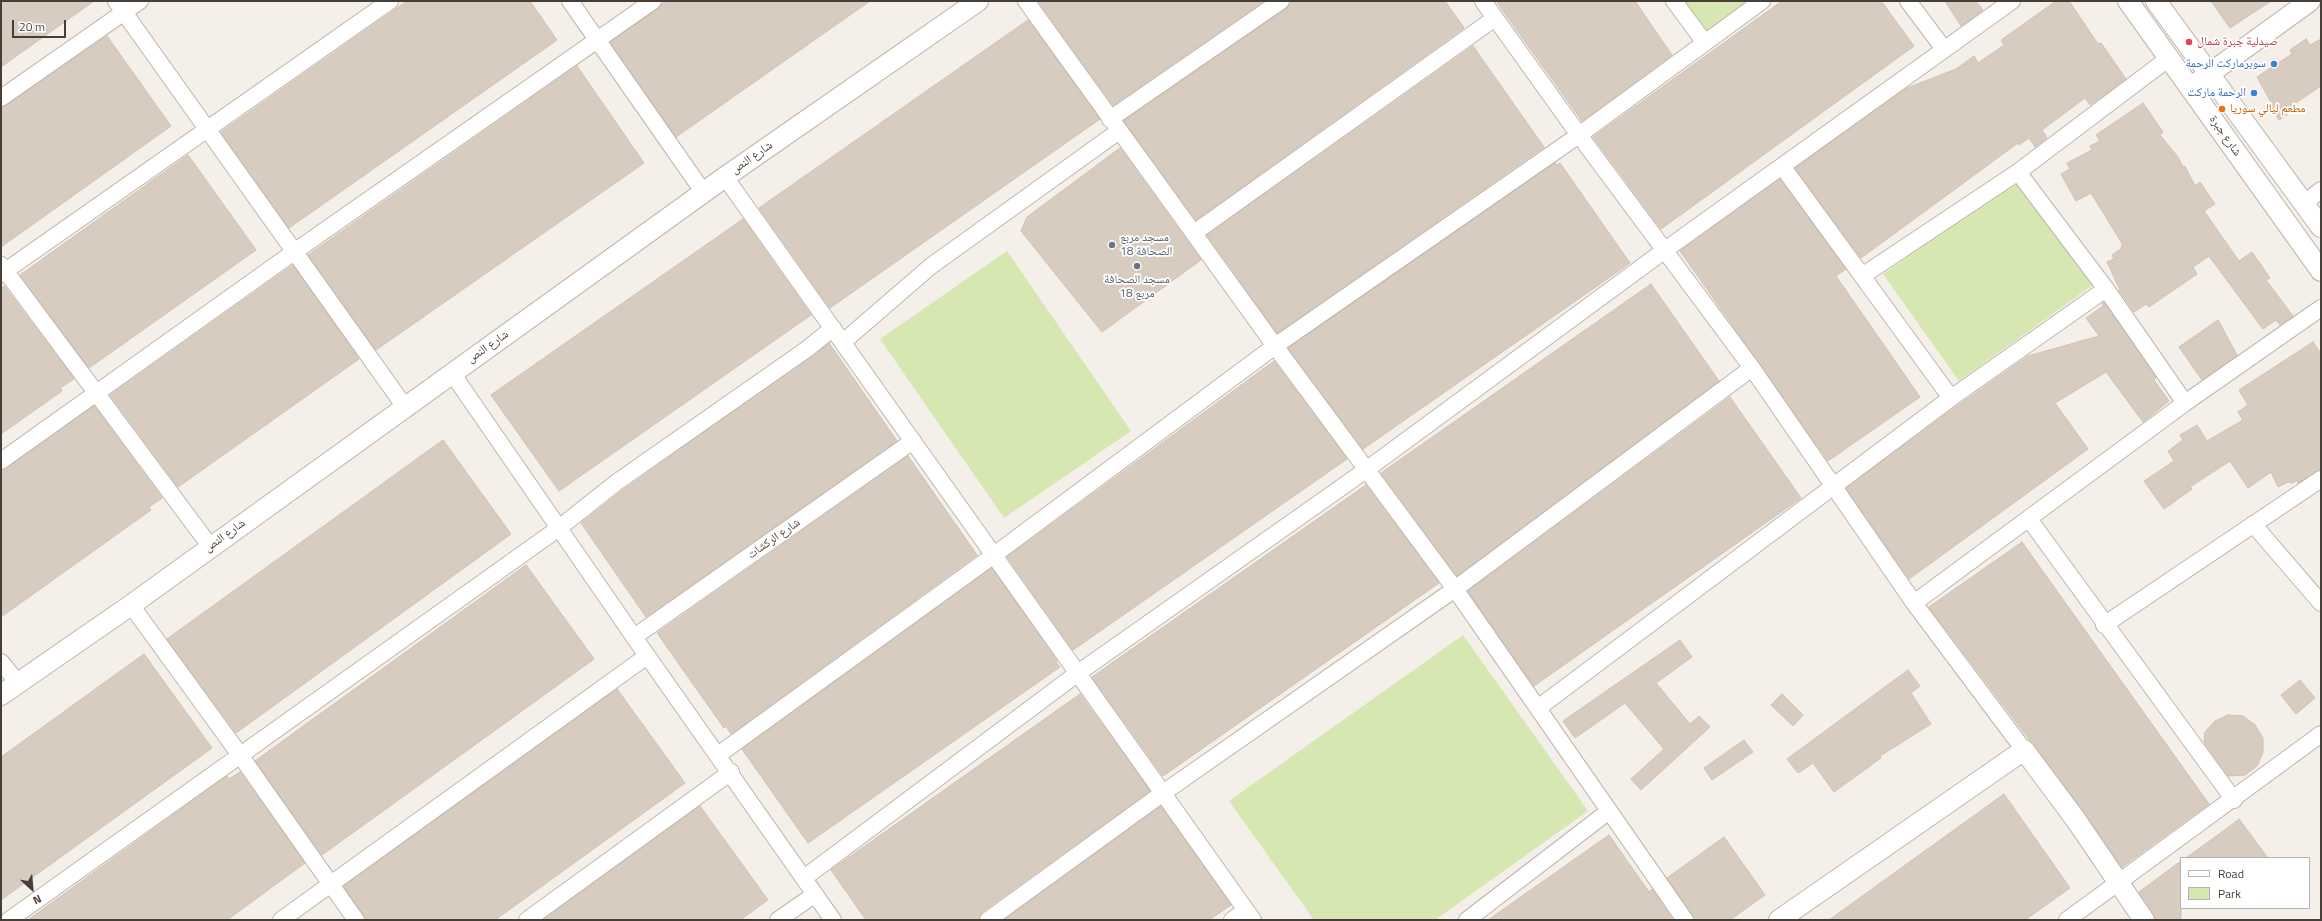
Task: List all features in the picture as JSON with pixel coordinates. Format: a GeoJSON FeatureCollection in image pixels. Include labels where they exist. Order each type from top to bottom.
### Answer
{"type":"FeatureCollection","features":[{"type":"Feature","properties":{"kind":"street"},"geometry":{"type":"LineString","coordinates":[[1,98],[120,7],[140,1]]}},
{"type":"Feature","properties":{"kind":"street"},"geometry":{"type":"LineString","coordinates":[[210,546],[96,392],[2,270],[207,130],[390,1]]}},
{"type":"Feature","properties":{"kind":"street"},"geometry":{"type":"LineString","coordinates":[[570,1],[704,193]]}},
{"type":"Feature","properties":{"kind":"street"},"geometry":{"type":"LineString","coordinates":[[1,461],[294,252],[598,41],[653,1]]}},
{"type":"Feature","properties":{"kind":"street","name":"شارع النص"},"geometry":{"type":"LineString","coordinates":[[1,695],[131,605],[210,546],[725,177],[978,1]]}},
{"type":"Feature","properties":{"kind":"street"},"geometry":{"type":"LineString","coordinates":[[1026,1],[1119,131],[1454,589],[1685,920]]}},
{"type":"Feature","properties":{"kind":"street"},"geometry":{"type":"LineString","coordinates":[[1110,118],[1281,1]]}},
{"type":"Feature","properties":{"kind":"street"},"geometry":{"type":"LineString","coordinates":[[1483,1],[1579,135],[1752,368],[1914,604],[2076,820],[2144,920]]}},
{"type":"Feature","properties":{"kind":"street"},"geometry":{"type":"LineString","coordinates":[[1674,1],[1705,43]]}},
{"type":"Feature","properties":{"kind":"street"},"geometry":{"type":"LineString","coordinates":[[718,755],[994,555],[1276,346],[1579,135],[1762,1]]}},
{"type":"Feature","properties":{"kind":"street"},"geometry":{"type":"LineString","coordinates":[[1908,1],[1944,49]]}},
{"type":"Feature","properties":{"kind":"street"},"geometry":{"type":"LineString","coordinates":[[804,878],[1078,674],[1366,470],[1665,250],[2012,1]]}},
{"type":"Feature","properties":{"kind":"street","name":"شارع جبرة"},"geometry":{"type":"LineString","coordinates":[[2128,1],[2321,271]]}},
{"type":"Feature","properties":{"kind":"street","name":"شارع جبرة"},"geometry":{"type":"LineString","coordinates":[[2156,1],[2321,227]]}},
{"type":"Feature","properties":{"kind":"street"},"geometry":{"type":"LineString","coordinates":[[2190,87],[2310,1]]}},
{"type":"Feature","properties":{"kind":"street"},"geometry":{"type":"LineString","coordinates":[[120,7],[405,407]]}},
{"type":"Feature","properties":{"kind":"street"},"geometry":{"type":"LineString","coordinates":[[1194,233],[1495,18]]}},
{"type":"Feature","properties":{"kind":"street"},"geometry":{"type":"LineString","coordinates":[[1862,276],[2018,172],[2169,58]]}},
{"type":"Feature","properties":{"kind":"street"},"geometry":{"type":"LineString","coordinates":[[843,342],[931,266],[1119,131]]}},
{"type":"Feature","properties":{"kind":"street"},"geometry":{"type":"LineString","coordinates":[[1782,166],[1951,398]]}},
{"type":"Feature","properties":{"kind":"street"},"geometry":{"type":"LineString","coordinates":[[2018,172],[2106,289],[2185,403]]}},
{"type":"Feature","properties":{"kind":"street"},"geometry":{"type":"LineString","coordinates":[[725,177],[1249,915],[1232,920]]}},
{"type":"Feature","properties":{"kind":"street"},"geometry":{"type":"LineString","coordinates":[[2304,203],[2321,190]]}},
{"type":"Feature","properties":{"kind":"street"},"geometry":{"type":"LineString","coordinates":[[1538,708],[1951,398],[2106,289]]}},
{"type":"Feature","properties":{"kind":"street"},"geometry":{"type":"LineString","coordinates":[[1914,604],[2185,403],[2321,308]]}},
{"type":"Feature","properties":{"kind":"street"},"geometry":{"type":"LineString","coordinates":[[9,920],[558,528],[618,482],[807,349],[833,328]]}},
{"type":"Feature","properties":{"kind":"street"},"geometry":{"type":"LineString","coordinates":[[988,920],[1163,794],[1454,589],[1752,368]]}},
{"type":"Feature","properties":{"kind":"street"},"geometry":{"type":"LineString","coordinates":[[452,372],[647,656],[731,772],[804,878],[814,895],[834,920]]}},
{"type":"Feature","properties":{"kind":"street","name":"شارع الركشات"},"geometry":{"type":"LineString","coordinates":[[634,637],[913,441]]}},
{"type":"Feature","properties":{"kind":"street"},"geometry":{"type":"LineString","coordinates":[[2104,625],[2321,479]]}},
{"type":"Feature","properties":{"kind":"street"},"geometry":{"type":"LineString","coordinates":[[2028,519],[2104,625],[2234,800]]}},
{"type":"Feature","properties":{"kind":"street"},"geometry":{"type":"LineString","coordinates":[[2253,524],[2321,603]]}},
{"type":"Feature","properties":{"kind":"street"},"geometry":{"type":"LineString","coordinates":[[131,605],[240,755],[356,920]]}},
{"type":"Feature","properties":{"kind":"street"},"geometry":{"type":"LineString","coordinates":[[281,920],[647,656]]}},
{"type":"Feature","properties":{"kind":"street"},"geometry":{"type":"LineString","coordinates":[[1,662],[18,683]]}},
{"type":"Feature","properties":{"kind":"street"},"geometry":{"type":"LineString","coordinates":[[2067,920],[2234,800],[2321,734]]}},
{"type":"Feature","properties":{"kind":"street"},"geometry":{"type":"LineString","coordinates":[[1779,920],[2024,750]]}},
{"type":"Feature","properties":{"kind":"street"},"geometry":{"type":"LineString","coordinates":[[527,920],[731,772]]}},
{"type":"Feature","properties":{"kind":"street"},"geometry":{"type":"LineString","coordinates":[[1467,920],[1609,811]]}},
{"type":"Feature","properties":{"kind":"street"},"geometry":{"type":"LineString","coordinates":[[778,920],[814,895]]}},
{"type":"Feature","properties":{"kind":"green space"},"geometry":{"type":"Polygon","coordinates":[[[1680,1],[1749,1],[1703,34],[1680,1]]]}},
{"type":"Feature","properties":{"kind":"green space"},"geometry":{"type":"Polygon","coordinates":[[[2017,179],[2093,285],[1959,381],[1883,274],[2017,179]]]}},
{"type":"Feature","properties":{"kind":"green space"},"geometry":{"type":"Polygon","coordinates":[[[1007,251],[1131,431],[1004,518],[880,339],[1007,251]]]}},
{"type":"Feature","properties":{"kind":"green space"},"geometry":{"type":"Polygon","coordinates":[[[1463,635],[1588,811],[1435,920],[1314,920],[1229,801],[1463,635]]]}},
{"type":"Feature","properties":{"kind":"building"},"geometry":{"type":"Polygon","coordinates":[[[1,1],[94,1],[1,67],[1,1]]]}},
{"type":"Feature","properties":{"kind":"building"},"geometry":{"type":"Polygon","coordinates":[[[407,1],[530,1],[557,40],[289,228],[221,132],[407,1]]]}},
{"type":"Feature","properties":{"kind":"building"},"geometry":{"type":"Polygon","coordinates":[[[665,1],[870,1],[676,137],[610,42],[658,9],[665,1]]]}},
{"type":"Feature","properties":{"kind":"building"},"geometry":{"type":"Polygon","coordinates":[[[1038,1],[1264,1],[1113,105],[1038,1]]]}},
{"type":"Feature","properties":{"kind":"building"},"geometry":{"type":"Polygon","coordinates":[[[1290,1],[1445,1],[1464,28],[1196,220],[1124,121],[1286,9],[1290,1]]]}},
{"type":"Feature","properties":{"kind":"building"},"geometry":{"type":"Polygon","coordinates":[[[1496,1],[1635,1],[1672,55],[1582,121],[1496,1]]]}},
{"type":"Feature","properties":{"kind":"building"},"geometry":{"type":"Polygon","coordinates":[[[1782,1],[1881,1],[1914,46],[1661,229],[1593,137],[1782,1]]]}},
{"type":"Feature","properties":{"kind":"building"},"geometry":{"type":"Polygon","coordinates":[[[1945,1],[1976,1],[1983,10],[1961,26],[1945,1]]]}},
{"type":"Feature","properties":{"kind":"building"},"geometry":{"type":"Polygon","coordinates":[[[2056,1],[2069,1],[2098,44],[2101,43],[2126,79],[2090,105],[2085,98],[2042,130],[2047,138],[2035,147],[2029,138],[2019,145],[2018,143],[1861,258],[1795,168],[1907,88],[1956,69],[1974,56],[1978,63],[2004,45],[2001,40],[2056,1]]]}},
{"type":"Feature","properties":{"kind":"building"},"geometry":{"type":"Polygon","coordinates":[[[2211,1],[2271,1],[2230,28],[2211,1]]]}},
{"type":"Feature","properties":{"kind":"building"},"geometry":{"type":"Polygon","coordinates":[[[1028,20],[1100,119],[830,308],[759,208],[1028,20]]]}},
{"type":"Feature","properties":{"kind":"building"},"geometry":{"type":"Polygon","coordinates":[[[107,36],[171,126],[1,247],[1,107],[6,106],[107,36]]]}},
{"type":"Feature","properties":{"kind":"building"},"geometry":{"type":"Polygon","coordinates":[[[2306,39],[2310,45],[2321,39],[2321,86],[2291,106],[2294,110],[2279,120],[2270,106],[2272,104],[2257,77],[2292,54],[2290,50],[2306,39]]]}},
{"type":"Feature","properties":{"kind":"building"},"geometry":{"type":"Polygon","coordinates":[[[1473,46],[1544,147],[1277,333],[1207,235],[1473,46]]]}},
{"type":"Feature","properties":{"kind":"building"},"geometry":{"type":"Polygon","coordinates":[[[577,66],[644,163],[376,350],[308,255],[577,66]]]}},
{"type":"Feature","properties":{"kind":"building"},"geometry":{"type":"Polygon","coordinates":[[[2143,103],[2163,132],[2160,135],[2178,157],[2183,167],[2185,166],[2195,186],[2200,182],[2215,204],[2204,211],[2239,261],[2252,252],[2270,278],[2266,280],[2293,316],[2280,325],[2276,320],[2263,329],[2209,256],[2193,267],[2197,274],[2149,307],[2146,304],[2134,312],[2119,290],[2107,262],[2114,259],[2112,255],[2122,248],[2121,246],[2123,245],[2091,193],[2076,201],[2061,174],[2070,169],[2067,163],[2092,150],[2090,146],[2100,141],[2096,135],[2143,103]]]}},
{"type":"Feature","properties":{"kind":"building","name":"مسجد مربع 18 الصحافة"},"geometry":{"type":"Polygon","coordinates":[[[1120,148],[1201,260],[1102,332],[1021,231],[1027,217],[1120,148]]]}},
{"type":"Feature","properties":{"kind":"building"},"geometry":{"type":"Polygon","coordinates":[[[188,155],[256,250],[89,368],[20,275],[188,155]]]}},
{"type":"Feature","properties":{"kind":"building"},"geometry":{"type":"Polygon","coordinates":[[[1555,163],[1557,165],[1560,163],[1630,263],[1363,449],[1288,348],[1555,163]]]}},
{"type":"Feature","properties":{"kind":"building"},"geometry":{"type":"Polygon","coordinates":[[[1780,179],[1846,269],[1836,276],[1920,397],[1828,461],[1680,251],[1780,179]]]}},
{"type":"Feature","properties":{"kind":"building"},"geometry":{"type":"Polygon","coordinates":[[[743,219],[811,315],[559,491],[491,395],[743,219]]]}},
{"type":"Feature","properties":{"kind":"building"},"geometry":{"type":"Polygon","coordinates":[[[293,265],[359,359],[178,487],[110,395],[293,265]]]}},
{"type":"Feature","properties":{"kind":"building"},"geometry":{"type":"Polygon","coordinates":[[[1651,284],[1719,381],[1457,576],[1381,473],[1651,284]]]}},
{"type":"Feature","properties":{"kind":"building"},"geometry":{"type":"Polygon","coordinates":[[[4,286],[74,379],[60,388],[62,391],[1,434],[1,288],[4,286]]]}},
{"type":"Feature","properties":{"kind":"building"},"geometry":{"type":"Polygon","coordinates":[[[2104,302],[2156,378],[2154,380],[2169,401],[2143,422],[2106,372],[2055,403],[2088,449],[1909,579],[1846,488],[1957,406],[2028,356],[2099,336],[2086,318],[2103,306],[2102,304],[2104,302]]]}},
{"type":"Feature","properties":{"kind":"building"},"geometry":{"type":"Polygon","coordinates":[[[2218,320],[2237,355],[2202,380],[2179,347],[2218,320]]]}},
{"type":"Feature","properties":{"kind":"building"},"geometry":{"type":"Polygon","coordinates":[[[2313,342],[2321,354],[2321,470],[2298,483],[2297,480],[2293,483],[2288,482],[2278,487],[2271,472],[2248,488],[2230,461],[2190,487],[2192,489],[2164,509],[2144,481],[2174,461],[2168,451],[2183,440],[2180,435],[2197,425],[2207,441],[2243,420],[2238,412],[2248,405],[2239,390],[2313,342]]]}},
{"type":"Feature","properties":{"kind":"building"},"geometry":{"type":"Polygon","coordinates":[[[829,343],[897,441],[646,617],[581,523],[623,490],[829,343]]]}},
{"type":"Feature","properties":{"kind":"building"},"geometry":{"type":"Polygon","coordinates":[[[1274,361],[1347,459],[1073,650],[1007,557],[1274,361]]]}},
{"type":"Feature","properties":{"kind":"building"},"geometry":{"type":"Polygon","coordinates":[[[1730,397],[1801,498],[1534,686],[1468,591],[1730,397]]]}},
{"type":"Feature","properties":{"kind":"building"},"geometry":{"type":"Polygon","coordinates":[[[94,406],[162,498],[149,507],[151,510],[1,617],[1,472],[94,406]]]}},
{"type":"Feature","properties":{"kind":"building"},"geometry":{"type":"Polygon","coordinates":[[[443,440],[511,534],[236,733],[167,639],[443,440]]]}},
{"type":"Feature","properties":{"kind":"building"},"geometry":{"type":"Polygon","coordinates":[[[908,456],[977,555],[731,734],[726,726],[724,728],[657,633],[908,456]]]}},
{"type":"Feature","properties":{"kind":"building"},"geometry":{"type":"Polygon","coordinates":[[[1366,485],[1439,583],[1163,776],[1092,677],[1366,485]]]}},
{"type":"Feature","properties":{"kind":"building"},"geometry":{"type":"Polygon","coordinates":[[[2022,542],[2209,804],[2122,867],[2085,813],[1929,607],[2022,542]]]}},
{"type":"Feature","properties":{"kind":"building"},"geometry":{"type":"Polygon","coordinates":[[[526,565],[594,659],[322,855],[255,761],[526,565]]]}},
{"type":"Feature","properties":{"kind":"building"},"geometry":{"type":"Polygon","coordinates":[[[992,568],[1060,667],[808,843],[742,749],[992,568]]]}},
{"type":"Feature","properties":{"kind":"building"},"geometry":{"type":"Polygon","coordinates":[[[1680,640],[1692,657],[1656,683],[1690,724],[1699,716],[1710,727],[1641,790],[1631,779],[1664,749],[1625,703],[1575,738],[1563,721],[1680,640]]]}},
{"type":"Feature","properties":{"kind":"building"},"geometry":{"type":"Polygon","coordinates":[[[144,654],[212,748],[1,900],[1,757],[144,654]]]}},
{"type":"Feature","properties":{"kind":"building"},"geometry":{"type":"Polygon","coordinates":[[[1908,670],[1920,686],[1911,693],[1931,724],[1880,756],[1881,758],[1834,792],[1813,763],[1798,773],[1787,759],[1908,670]]]}},
{"type":"Feature","properties":{"kind":"building"},"geometry":{"type":"Polygon","coordinates":[[[2300,680],[2315,698],[2296,714],[2281,695],[2300,680]]]}},
{"type":"Feature","properties":{"kind":"building"},"geometry":{"type":"Polygon","coordinates":[[[617,689],[685,783],[495,920],[365,920],[344,886],[617,689]]]}},
{"type":"Feature","properties":{"kind":"building"},"geometry":{"type":"Polygon","coordinates":[[[1080,694],[1150,791],[982,912],[979,920],[866,920],[831,870],[1080,694]]]}},
{"type":"Feature","properties":{"kind":"building"},"geometry":{"type":"Polygon","coordinates":[[[1782,694],[1803,715],[1793,726],[1771,705],[1782,694]]]}},
{"type":"Feature","properties":{"kind":"building"},"geometry":{"type":"Polygon","coordinates":[[[2228,715],[2243,716],[2255,725],[2263,738],[2263,752],[2257,766],[2245,775],[2228,776],[2204,742],[2205,732],[2215,721],[2228,715]]]}},
{"type":"Feature","properties":{"kind":"building"},"geometry":{"type":"Polygon","coordinates":[[[1744,740],[1753,752],[1712,780],[1704,768],[1744,740]]]}},
{"type":"Feature","properties":{"kind":"building"},"geometry":{"type":"Polygon","coordinates":[[[240,772],[305,863],[227,920],[28,920],[227,776],[229,779],[240,772]]]}},
{"type":"Feature","properties":{"kind":"building"},"geometry":{"type":"Polygon","coordinates":[[[2004,794],[2070,888],[2025,920],[1829,920],[2004,794]]]}},
{"type":"Feature","properties":{"kind":"building"},"geometry":{"type":"Polygon","coordinates":[[[700,806],[768,900],[740,920],[543,920],[700,806]]]}},
{"type":"Feature","properties":{"kind":"building"},"geometry":{"type":"Polygon","coordinates":[[[1161,806],[1231,905],[1209,920],[1004,920],[1161,806]]]}},
{"type":"Feature","properties":{"kind":"building"},"geometry":{"type":"Polygon","coordinates":[[[2239,819],[2267,857],[2187,857],[2239,819]]]}},
{"type":"Feature","properties":{"kind":"building"},"geometry":{"type":"Polygon","coordinates":[[[1609,835],[1649,892],[1652,889],[1673,920],[1488,920],[1609,835]]]}},
{"type":"Feature","properties":{"kind":"building"},"geometry":{"type":"Polygon","coordinates":[[[1724,837],[1765,895],[1730,920],[1694,920],[1667,878],[1724,837]]]}},
{"type":"Feature","properties":{"kind":"building"},"geometry":{"type":"Polygon","coordinates":[[[2180,862],[2181,920],[2155,920],[2154,914],[2139,892],[2180,862]]]}},
{"type":"Feature","properties":{"kind":"place","name":"صيدلية جبرة شمال"},"geometry":{"type":"Point","coordinates":[2189,42]}},
{"type":"Feature","properties":{"kind":"place","name":"سوبرماركت الرحمة"},"geometry":{"type":"Point","coordinates":[2274,64]}},
{"type":"Feature","properties":{"kind":"place","name":"الرحمة ماركت"},"geometry":{"type":"Point","coordinates":[2254,93]}},
{"type":"Feature","properties":{"kind":"place","name":"مطعم ليالي سوريا"},"geometry":{"type":"Point","coordinates":[2222,109]}},
{"type":"Feature","properties":{"kind":"place","name":"مسجد مربع 18 الصحافة"},"geometry":{"type":"Point","coordinates":[1112,245]}},
{"type":"Feature","properties":{"kind":"place","name":"مسجد الصحافة مربع 18"},"geometry":{"type":"Point","coordinates":[1137,266]}}]}
